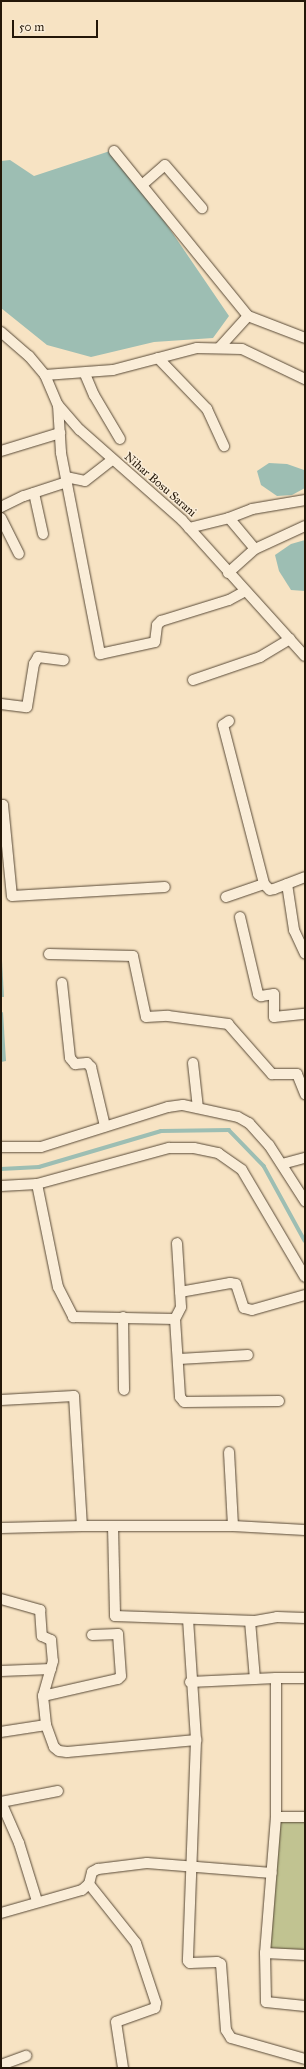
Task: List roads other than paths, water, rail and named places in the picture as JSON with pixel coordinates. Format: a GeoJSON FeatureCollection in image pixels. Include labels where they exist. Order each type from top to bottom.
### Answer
{"type":"FeatureCollection","features":[{"type":"Feature","properties":{"kind":"street"},"geometry":{"type":"LineString","coordinates":[[114,151],[225,291],[248,316],[305,338]]}},
{"type":"Feature","properties":{"kind":"street"},"geometry":{"type":"LineString","coordinates":[[142,185],[165,165],[202,208]]}},
{"type":"Feature","properties":{"kind":"street"},"geometry":{"type":"LineString","coordinates":[[219,348],[248,316]]}},
{"type":"Feature","properties":{"kind":"street","name":"Nihar Bosu Sarani"},"geometry":{"type":"LineString","coordinates":[[1,332],[29,356],[45,375],[58,405],[112,460],[189,528],[228,573],[305,656]]}},
{"type":"Feature","properties":{"kind":"street"},"geometry":{"type":"LineString","coordinates":[[45,375],[85,374],[113,370],[197,348],[219,348],[242,349],[305,379]]}},
{"type":"Feature","properties":{"kind":"street"},"geometry":{"type":"LineString","coordinates":[[158,358],[206,409],[224,446]]}},
{"type":"Feature","properties":{"kind":"street"},"geometry":{"type":"LineString","coordinates":[[85,374],[94,395],[120,439]]}},
{"type":"Feature","properties":{"kind":"street"},"geometry":{"type":"LineString","coordinates":[[58,405],[60,433],[67,479],[101,655],[155,642],[157,625],[161,621],[229,600],[245,591]]}},
{"type":"Feature","properties":{"kind":"street"},"geometry":{"type":"LineString","coordinates":[[1,451],[60,433]]}},
{"type":"Feature","properties":{"kind":"street"},"geometry":{"type":"LineString","coordinates":[[1,507],[67,479],[84,481],[112,460]]}},
{"type":"Feature","properties":{"kind":"street"},"geometry":{"type":"LineString","coordinates":[[34,493],[43,534]]}},
{"type":"Feature","properties":{"kind":"street"},"geometry":{"type":"LineString","coordinates":[[189,528],[229,518],[252,509],[305,500]]}},
{"type":"Feature","properties":{"kind":"street"},"geometry":{"type":"LineString","coordinates":[[1,518],[19,554]]}},
{"type":"Feature","properties":{"kind":"street"},"geometry":{"type":"LineString","coordinates":[[229,518],[255,549]]}},
{"type":"Feature","properties":{"kind":"street"},"geometry":{"type":"LineString","coordinates":[[228,573],[255,549],[305,526]]}},
{"type":"Feature","properties":{"kind":"street"},"geometry":{"type":"LineString","coordinates":[[193,680],[260,657],[290,639]]}},
{"type":"Feature","properties":{"kind":"street"},"geometry":{"type":"LineString","coordinates":[[1,704],[27,707],[34,664],[38,657],[64,660]]}},
{"type":"Feature","properties":{"kind":"street"},"geometry":{"type":"LineString","coordinates":[[229,721],[223,725],[264,884],[270,890],[305,877]]}},
{"type":"Feature","properties":{"kind":"street"},"geometry":{"type":"LineString","coordinates":[[1,805],[3,806],[12,896],[165,886]]}},
{"type":"Feature","properties":{"kind":"street"},"geometry":{"type":"LineString","coordinates":[[226,897],[264,884]]}},
{"type":"Feature","properties":{"kind":"street"},"geometry":{"type":"LineString","coordinates":[[287,884],[294,930],[303,943],[305,954]]}},
{"type":"Feature","properties":{"kind":"street"},"geometry":{"type":"LineString","coordinates":[[240,917],[258,994],[261,996],[274,994],[274,1017],[305,1014]]}},
{"type":"Feature","properties":{"kind":"street"},"geometry":{"type":"LineString","coordinates":[[49,954],[133,956],[146,1017],[168,1016],[228,1024],[272,1074],[297,1074],[305,1094]]}},
{"type":"Feature","properties":{"kind":"street"},"geometry":{"type":"LineString","coordinates":[[62,983],[70,1058],[74,1064],[87,1063],[91,1067],[105,1126]]}},
{"type":"Feature","properties":{"kind":"street"},"geometry":{"type":"LineString","coordinates":[[194,1063],[198,1108]]}},
{"type":"Feature","properties":{"kind":"street"},"geometry":{"type":"LineString","coordinates":[[1,1147],[41,1147],[168,1107],[183,1105],[238,1117],[249,1123],[269,1145],[305,1201]]}},
{"type":"Feature","properties":{"kind":"street"},"geometry":{"type":"LineString","coordinates":[[1,1186],[37,1184],[169,1148],[194,1148],[218,1153],[242,1170],[305,1277]]}},
{"type":"Feature","properties":{"kind":"street"},"geometry":{"type":"LineString","coordinates":[[282,1164],[305,1158]]}},
{"type":"Feature","properties":{"kind":"street"},"geometry":{"type":"LineString","coordinates":[[37,1184],[58,1287],[70,1314],[77,1318],[123,1317],[175,1319]]}},
{"type":"Feature","properties":{"kind":"street"},"geometry":{"type":"LineString","coordinates":[[177,1243],[181,1307],[175,1319],[180,1397],[184,1402],[279,1401]]}},
{"type":"Feature","properties":{"kind":"street"},"geometry":{"type":"LineString","coordinates":[[180,1292],[230,1283],[236,1284],[244,1308],[252,1310],[305,1295]]}},
{"type":"Feature","properties":{"kind":"street"},"geometry":{"type":"LineString","coordinates":[[123,1317],[124,1390]]}},
{"type":"Feature","properties":{"kind":"street"},"geometry":{"type":"LineString","coordinates":[[178,1358],[248,1355]]}},
{"type":"Feature","properties":{"kind":"street"},"geometry":{"type":"LineString","coordinates":[[1,1400],[74,1396],[82,1526]]}},
{"type":"Feature","properties":{"kind":"street"},"geometry":{"type":"LineString","coordinates":[[229,1452],[233,1526]]}},
{"type":"Feature","properties":{"kind":"street"},"geometry":{"type":"LineString","coordinates":[[1,1528],[82,1526],[233,1526],[305,1530]]}},
{"type":"Feature","properties":{"kind":"street"},"geometry":{"type":"LineString","coordinates":[[113,1526],[115,1616],[171,1616],[188,1619],[250,1621],[277,1617],[305,1618]]}},
{"type":"Feature","properties":{"kind":"street"},"geometry":{"type":"LineString","coordinates":[[1,1599],[41,1612],[42,1636],[51,1642],[51,1669],[43,1696],[46,1725],[54,1747],[58,1751],[67,1752],[196,1740]]}},
{"type":"Feature","properties":{"kind":"street"},"geometry":{"type":"LineString","coordinates":[[188,1619],[190,1682],[196,1740],[190,1866],[188,1961],[190,1963],[217,1962],[221,1964],[228,2035],[305,2059]]}},
{"type":"Feature","properties":{"kind":"street"},"geometry":{"type":"LineString","coordinates":[[250,1621],[255,1679]]}},
{"type":"Feature","properties":{"kind":"street"},"geometry":{"type":"LineString","coordinates":[[43,1696],[118,1679],[121,1676],[118,1634],[92,1635]]}},
{"type":"Feature","properties":{"kind":"street"},"geometry":{"type":"LineString","coordinates":[[1,1671],[51,1669]]}},
{"type":"Feature","properties":{"kind":"street"},"geometry":{"type":"LineString","coordinates":[[276,1678],[276,1817],[265,1953],[266,2002],[305,2006]]}},
{"type":"Feature","properties":{"kind":"street"},"geometry":{"type":"LineString","coordinates":[[190,1682],[305,1678]]}},
{"type":"Feature","properties":{"kind":"street"},"geometry":{"type":"LineString","coordinates":[[1,1732],[46,1725]]}},
{"type":"Feature","properties":{"kind":"street"},"geometry":{"type":"LineString","coordinates":[[37,1901],[20,1843],[4,1824],[1,1802],[58,1792]]}},
{"type":"Feature","properties":{"kind":"street"},"geometry":{"type":"LineString","coordinates":[[276,1817],[305,1817]]}},
{"type":"Feature","properties":{"kind":"street"},"geometry":{"type":"LineString","coordinates":[[1,1912],[82,1890],[89,1884],[92,1872],[98,1869],[147,1863],[272,1873]]}},
{"type":"Feature","properties":{"kind":"street"},"geometry":{"type":"LineString","coordinates":[[89,1884],[136,1943],[156,2003],[154,2008],[116,2022],[123,2068]]}},
{"type":"Feature","properties":{"kind":"street"},"geometry":{"type":"LineString","coordinates":[[265,1953],[305,1955]]}},
{"type":"Feature","properties":{"kind":"street"},"geometry":{"type":"LineString","coordinates":[[1,2065],[26,2056]]}},
{"type":"Feature","properties":{"kind":"water"},"geometry":{"type":"Polygon","coordinates":[[[110,151],[152,203],[229,316],[213,338],[154,342],[91,357],[47,345],[1,308],[1,161],[10,160],[34,176],[110,151]]]}},
{"type":"Feature","properties":{"kind":"water"},"geometry":{"type":"Polygon","coordinates":[[[269,463],[287,464],[304,470],[305,488],[292,495],[277,496],[261,485],[257,471],[269,463]]]}},
{"type":"Feature","properties":{"kind":"water"},"geometry":{"type":"Polygon","coordinates":[[[305,540],[305,591],[291,590],[279,571],[275,555],[291,544],[305,540]]]}},
{"type":"Feature","properties":{"kind":"water"},"geometry":{"type":"Polygon","coordinates":[[[1,943],[4,997],[1,997],[1,943]]]}},
{"type":"Feature","properties":{"kind":"water"},"geometry":{"type":"Polygon","coordinates":[[[3,1012],[6,1061],[1,1062],[1,1013],[3,1012]]]}},
{"type":"Feature","properties":{"kind":"waterway"},"geometry":{"type":"LineString","coordinates":[[1,1169],[39,1167],[161,1131],[229,1130],[264,1166],[305,1241]]}}]}
